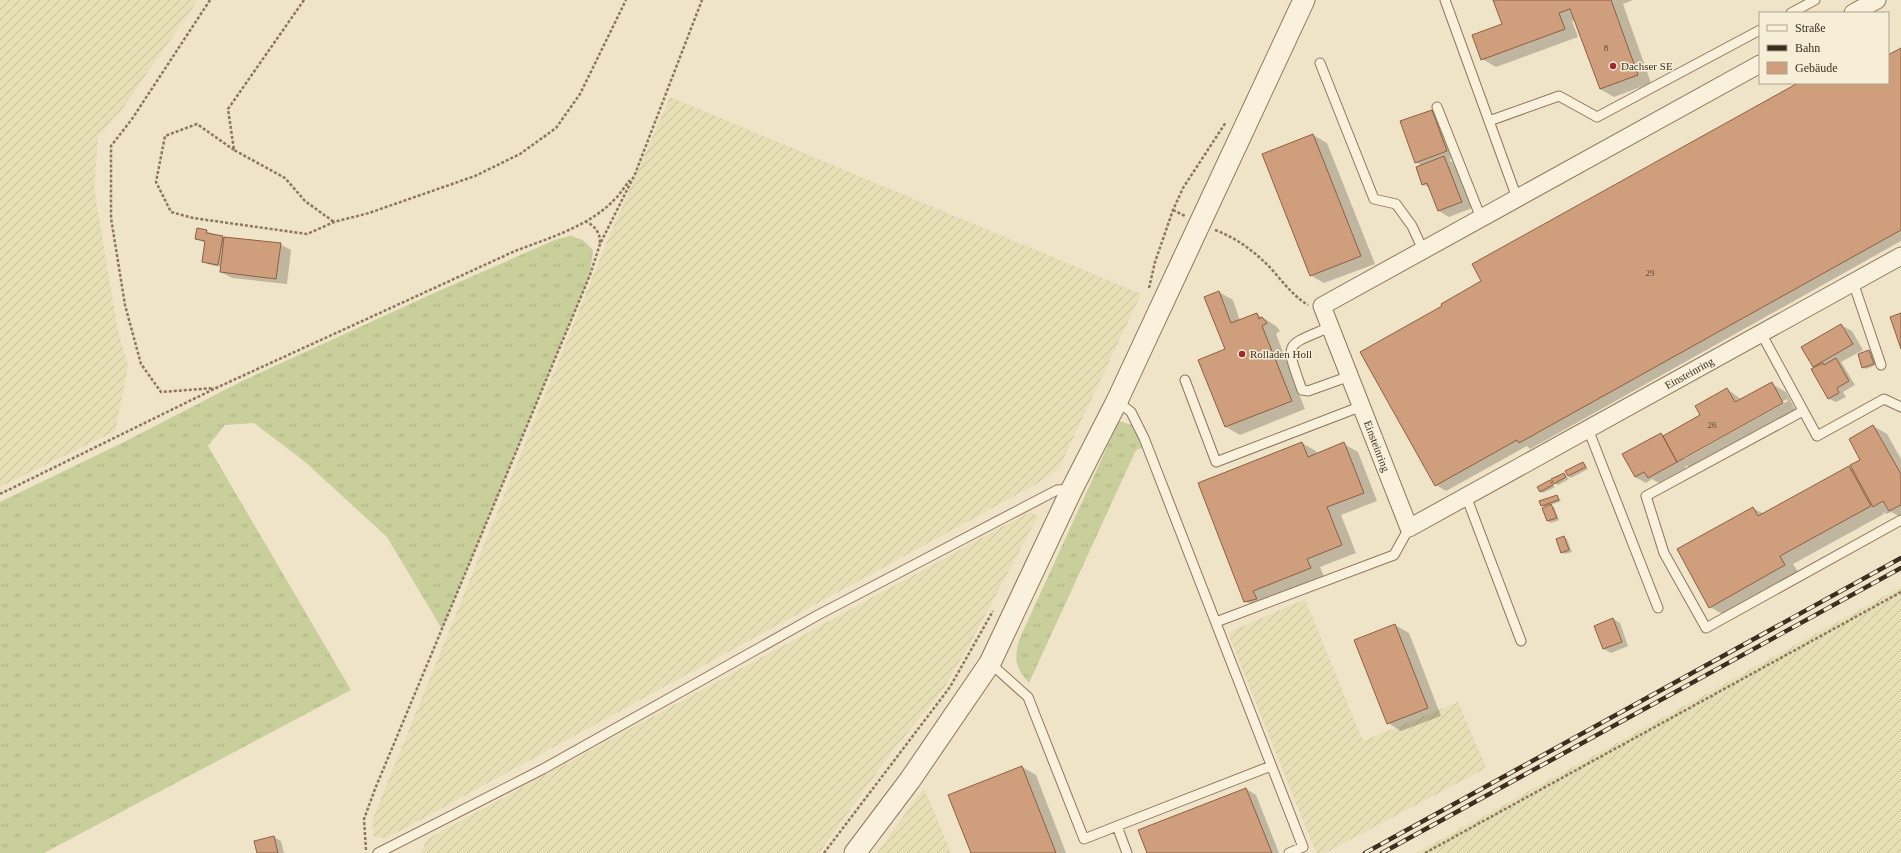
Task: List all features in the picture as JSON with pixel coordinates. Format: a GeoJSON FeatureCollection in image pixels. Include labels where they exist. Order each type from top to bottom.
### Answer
{"type":"FeatureCollection","features":[{"type":"Feature","properties":{"kind":"street"},"geometry":{"type":"LineString","coordinates":[[854,853],[910,780],[990,663],[1072,489],[1117,401],[1304,0]]}},
{"type":"Feature","properties":{"kind":"street"},"geometry":{"type":"LineString","coordinates":[[1855,12],[1877,0]]}},
{"type":"Feature","properties":{"kind":"street"},"geometry":{"type":"LineString","coordinates":[[1322,306],[1759,65]]}},
{"type":"Feature","properties":{"kind":"street","name":"Einsteinring"},"geometry":{"type":"LineString","coordinates":[[1322,306],[1409,528],[1901,256]]}},
{"type":"Feature","properties":{"kind":"lane"},"geometry":{"type":"LineString","coordinates":[[1446,0],[1517,198]]}},
{"type":"Feature","properties":{"kind":"lane"},"geometry":{"type":"LineString","coordinates":[[1793,12],[1815,0]]}},
{"type":"Feature","properties":{"kind":"lane"},"geometry":{"type":"LineString","coordinates":[[1489,121],[1559,96],[1597,117],[1759,31]]}},
{"type":"Feature","properties":{"kind":"lane"},"geometry":{"type":"LineString","coordinates":[[1320,63],[1374,199],[1396,204],[1412,226],[1423,250]]}},
{"type":"Feature","properties":{"kind":"lane"},"geometry":{"type":"LineString","coordinates":[[1437,107],[1481,218]]}},
{"type":"Feature","properties":{"kind":"lane"},"geometry":{"type":"LineString","coordinates":[[1853,282],[1881,365]]}},
{"type":"Feature","properties":{"kind":"lane"},"geometry":{"type":"LineString","coordinates":[[1330,327],[1294,343],[1290,348],[1290,357],[1302,390],[1308,391],[1350,376]]}},
{"type":"Feature","properties":{"kind":"lane"},"geometry":{"type":"LineString","coordinates":[[1761,333],[1817,436],[1884,399],[1901,407]]}},
{"type":"Feature","properties":{"kind":"lane"},"geometry":{"type":"LineString","coordinates":[[1185,380],[1216,462],[1362,406]]}},
{"type":"Feature","properties":{"kind":"lane"},"geometry":{"type":"LineString","coordinates":[[1117,401],[1131,412],[1144,438],[1303,847],[1289,853]]}},
{"type":"Feature","properties":{"kind":"lane"},"geometry":{"type":"LineString","coordinates":[[1803,410],[1646,496],[1664,553],[1706,628],[1901,520]]}},
{"type":"Feature","properties":{"kind":"lane"},"geometry":{"type":"LineString","coordinates":[[1588,429],[1658,608]]}},
{"type":"Feature","properties":{"kind":"lane"},"geometry":{"type":"LineString","coordinates":[[378,853],[544,769],[825,612],[1057,490],[1072,489]]}},
{"type":"Feature","properties":{"kind":"lane"},"geometry":{"type":"LineString","coordinates":[[1466,496],[1521,641]]}},
{"type":"Feature","properties":{"kind":"lane"},"geometry":{"type":"LineString","coordinates":[[1216,622],[1394,555],[1409,528]]}},
{"type":"Feature","properties":{"kind":"lane"},"geometry":{"type":"LineString","coordinates":[[990,663],[1028,697],[1084,839],[1271,766]]}},
{"type":"Feature","properties":{"kind":"lane"},"geometry":{"type":"LineString","coordinates":[[1117,826],[1127,853]]}},
{"type":"Feature","properties":{"kind":"path"},"geometry":{"type":"LineString","coordinates":[[210,0],[132,119],[111,146],[111,218],[125,305],[141,364],[161,392],[216,388]]}},
{"type":"Feature","properties":{"kind":"path"},"geometry":{"type":"LineString","coordinates":[[234,150],[228,109],[304,0]]}},
{"type":"Feature","properties":{"kind":"path"},"geometry":{"type":"LineString","coordinates":[[334,222],[305,201],[285,178],[234,150],[197,124],[165,136],[156,182],[171,212],[194,218],[307,234],[334,222],[369,213],[475,176],[520,154],[556,128],[580,94],[626,0]]}},
{"type":"Feature","properties":{"kind":"path"},"geometry":{"type":"LineString","coordinates":[[366,853],[364,819],[374,789],[590,275],[600,244],[635,174],[702,0]]}},
{"type":"Feature","properties":{"kind":"path"},"geometry":{"type":"LineString","coordinates":[[1148,290],[1155,262],[1173,210],[1183,188],[1227,121]]}},
{"type":"Feature","properties":{"kind":"path"},"geometry":{"type":"LineString","coordinates":[[0,494],[216,388],[515,250],[556,236],[585,221],[614,200],[635,174]]}},
{"type":"Feature","properties":{"kind":"path"},"geometry":{"type":"LineString","coordinates":[[1173,210],[1191,219]]}},
{"type":"Feature","properties":{"kind":"path"},"geometry":{"type":"LineString","coordinates":[[585,221],[590,223],[600,234],[600,244]]}},
{"type":"Feature","properties":{"kind":"path"},"geometry":{"type":"LineString","coordinates":[[1212,230],[1236,240],[1255,253],[1298,299],[1308,305],[1322,306]]}},
{"type":"Feature","properties":{"kind":"path"},"geometry":{"type":"LineString","coordinates":[[1425,853],[1901,592]]}},
{"type":"Feature","properties":{"kind":"path"},"geometry":{"type":"LineString","coordinates":[[824,853],[950,687],[994,610]]}},
{"type":"Feature","properties":{"kind":"shaded area"},"geometry":{"type":"Polygon","coordinates":[[[0,0],[198,0],[120,112],[98,137],[94,188],[117,326],[128,366],[115,431],[0,487],[0,0]]]}},
{"type":"Feature","properties":{"kind":"shaded area"},"geometry":{"type":"Polygon","coordinates":[[[670,97],[1141,294],[1059,468],[1040,482],[387,838],[374,837],[372,821],[608,239],[670,97]]]}},
{"type":"Feature","properties":{"kind":"shaded area"},"geometry":{"type":"Polygon","coordinates":[[[1030,512],[1038,516],[972,640],[944,688],[891,753],[819,853],[421,853],[427,839],[1030,512]]]}},
{"type":"Feature","properties":{"kind":"shaded area"},"geometry":{"type":"Polygon","coordinates":[[[1901,587],[1901,853],[1416,853],[1901,587]]]}},
{"type":"Feature","properties":{"kind":"shaded area"},"geometry":{"type":"Polygon","coordinates":[[[1305,599],[1363,741],[1458,702],[1486,768],[1325,853],[1316,853],[1228,633],[1305,599]]]}},
{"type":"Feature","properties":{"kind":"shaded area"},"geometry":{"type":"Polygon","coordinates":[[[924,788],[951,853],[877,853],[924,788]]]}},
{"type":"Feature","properties":{"kind":"green space"},"geometry":{"type":"Polygon","coordinates":[[[571,236],[583,240],[593,250],[590,275],[442,629],[387,537],[304,461],[254,423],[225,425],[208,446],[351,690],[44,853],[0,853],[0,502],[126,441],[240,382],[434,293],[557,239],[571,236]]]}},
{"type":"Feature","properties":{"kind":"green space"},"geometry":{"type":"Polygon","coordinates":[[[1119,421],[1135,426],[1145,447],[1136,450],[1029,683],[1018,668],[1016,653],[1019,640],[1119,421]]]}},
{"type":"Feature","properties":{"kind":"building"},"geometry":{"type":"Polygon","coordinates":[[[1493,0],[1611,0],[1638,75],[1600,89],[1570,9],[1559,13],[1565,29],[1481,60],[1472,35],[1502,24],[1493,0]]]}},
{"type":"Feature","properties":{"kind":"building"},"geometry":{"type":"Polygon","coordinates":[[[1901,48],[1901,230],[1519,443],[1517,440],[1435,486],[1360,352],[1442,306],[1441,304],[1481,281],[1472,264],[1796,84],[1889,84],[1889,54],[1901,48]]]}},
{"type":"Feature","properties":{"kind":"building"},"geometry":{"type":"Polygon","coordinates":[[[1432,110],[1447,151],[1415,163],[1400,121],[1432,110]]]}},
{"type":"Feature","properties":{"kind":"building"},"geometry":{"type":"Polygon","coordinates":[[[1313,134],[1361,256],[1310,276],[1262,154],[1313,134]]]}},
{"type":"Feature","properties":{"kind":"building"},"geometry":{"type":"Polygon","coordinates":[[[1444,156],[1462,202],[1438,211],[1427,183],[1422,185],[1416,167],[1444,156]]]}},
{"type":"Feature","properties":{"kind":"building"},"geometry":{"type":"Polygon","coordinates":[[[197,228],[207,230],[206,233],[223,236],[218,265],[202,262],[205,241],[195,239],[197,228]]]}},
{"type":"Feature","properties":{"kind":"building"},"geometry":{"type":"Polygon","coordinates":[[[224,237],[281,243],[276,279],[220,272],[224,237]]]}},
{"type":"Feature","properties":{"kind":"building","name":"Rolladen Holl"},"geometry":{"type":"Polygon","coordinates":[[[1219,291],[1231,323],[1257,313],[1259,319],[1262,317],[1267,323],[1262,326],[1292,401],[1225,427],[1198,360],[1225,349],[1204,297],[1219,291]]]}},
{"type":"Feature","properties":{"kind":"building"},"geometry":{"type":"Polygon","coordinates":[[[1901,313],[1901,349],[1890,317],[1901,313]]]}},
{"type":"Feature","properties":{"kind":"building"},"geometry":{"type":"Polygon","coordinates":[[[1841,324],[1853,344],[1813,367],[1801,347],[1841,324]]]}},
{"type":"Feature","properties":{"kind":"building"},"geometry":{"type":"Polygon","coordinates":[[[1869,350],[1874,364],[1862,368],[1858,354],[1869,350]]]}},
{"type":"Feature","properties":{"kind":"building"},"geometry":{"type":"Polygon","coordinates":[[[1836,358],[1849,381],[1837,388],[1839,393],[1828,399],[1811,369],[1823,363],[1824,365],[1836,358]]]}},
{"type":"Feature","properties":{"kind":"building"},"geometry":{"type":"Polygon","coordinates":[[[1772,382],[1783,403],[1677,462],[1663,436],[1700,415],[1695,406],[1727,388],[1735,402],[1772,382]]]}},
{"type":"Feature","properties":{"kind":"building"},"geometry":{"type":"Polygon","coordinates":[[[1873,425],[1901,474],[1901,505],[1889,511],[1883,501],[1873,507],[1850,465],[1860,460],[1849,439],[1873,425]]]}},
{"type":"Feature","properties":{"kind":"building"},"geometry":{"type":"Polygon","coordinates":[[[1661,433],[1677,462],[1648,478],[1644,472],[1635,477],[1622,454],[1661,433]]]}},
{"type":"Feature","properties":{"kind":"building"},"geometry":{"type":"Polygon","coordinates":[[[1302,442],[1308,457],[1344,442],[1364,493],[1327,507],[1342,545],[1307,559],[1311,568],[1253,591],[1257,599],[1244,602],[1198,483],[1302,442]]]}},
{"type":"Feature","properties":{"kind":"building"},"geometry":{"type":"Polygon","coordinates":[[[1583,462],[1586,467],[1568,476],[1565,471],[1583,462]]]}},
{"type":"Feature","properties":{"kind":"building"},"geometry":{"type":"Polygon","coordinates":[[[1849,466],[1871,506],[1780,556],[1785,565],[1709,608],[1677,549],[1753,507],[1758,516],[1849,466]]]}},
{"type":"Feature","properties":{"kind":"building"},"geometry":{"type":"Polygon","coordinates":[[[1564,473],[1566,477],[1554,484],[1551,479],[1564,473]]]}},
{"type":"Feature","properties":{"kind":"building"},"geometry":{"type":"Polygon","coordinates":[[[1550,480],[1553,485],[1540,492],[1537,487],[1550,480]]]}},
{"type":"Feature","properties":{"kind":"building"},"geometry":{"type":"Polygon","coordinates":[[[1557,495],[1559,500],[1541,506],[1539,501],[1557,495]]]}},
{"type":"Feature","properties":{"kind":"building"},"geometry":{"type":"Polygon","coordinates":[[[1551,504],[1557,518],[1547,521],[1542,508],[1551,504]]]}},
{"type":"Feature","properties":{"kind":"building"},"geometry":{"type":"Polygon","coordinates":[[[1564,536],[1569,550],[1561,553],[1556,539],[1564,536]]]}},
{"type":"Feature","properties":{"kind":"building"},"geometry":{"type":"Polygon","coordinates":[[[1613,618],[1622,642],[1603,649],[1594,626],[1613,618]]]}},
{"type":"Feature","properties":{"kind":"building"},"geometry":{"type":"Polygon","coordinates":[[[1395,624],[1428,708],[1387,724],[1354,640],[1395,624]]]}},
{"type":"Feature","properties":{"kind":"building"},"geometry":{"type":"Polygon","coordinates":[[[1022,766],[1056,853],[971,853],[948,795],[1022,766]]]}},
{"type":"Feature","properties":{"kind":"building"},"geometry":{"type":"Polygon","coordinates":[[[1246,788],[1272,853],[1147,853],[1138,830],[1246,788]]]}},
{"type":"Feature","properties":{"kind":"building"},"geometry":{"type":"Polygon","coordinates":[[[274,836],[278,853],[257,853],[254,841],[274,836]]]}},
{"type":"Feature","properties":{"kind":"railway"},"geometry":{"type":"LineString","coordinates":[[1365,853],[1901,558]]}},
{"type":"Feature","properties":{"kind":"railway"},"geometry":{"type":"LineString","coordinates":[[1382,853],[1901,568]]}},
{"type":"Feature","properties":{"kind":"place","name":"Dachser SE"},"geometry":{"type":"Point","coordinates":[1613,66]}},
{"type":"Feature","properties":{"kind":"place","name":"Rolladen Holl"},"geometry":{"type":"Point","coordinates":[1242,354]}}]}
